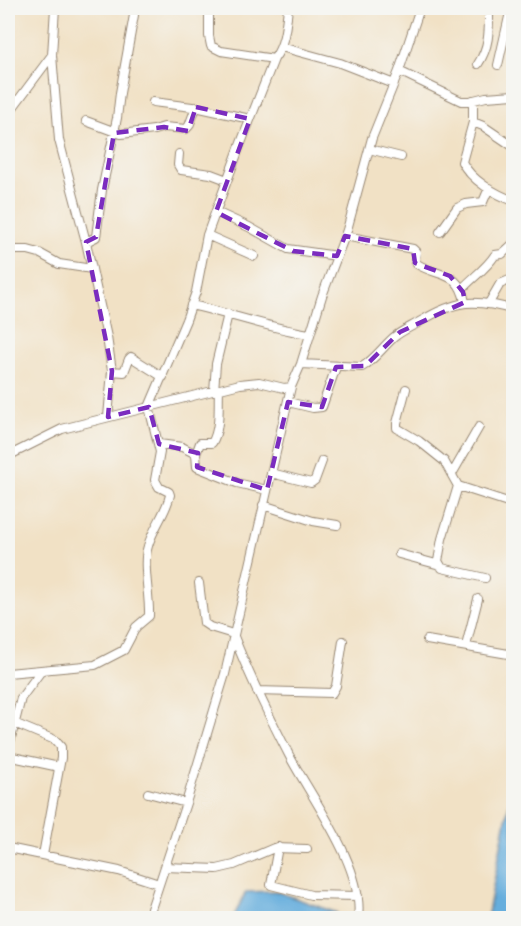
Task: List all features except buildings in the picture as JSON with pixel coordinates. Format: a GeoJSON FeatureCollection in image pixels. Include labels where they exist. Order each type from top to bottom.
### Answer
{"type":"FeatureCollection","features":[{"type":"Feature","properties":{"kind":"street"},"geometry":{"type":"LineString","coordinates":[[55,8],[52,55],[59,140],[86,242],[107,337],[112,371],[108,417]]}},
{"type":"Feature","properties":{"kind":"street"},"geometry":{"type":"LineString","coordinates":[[86,242],[96,237],[102,190],[134,15],[133,8]]}},
{"type":"Feature","properties":{"kind":"street"},"geometry":{"type":"LineString","coordinates":[[157,8],[162,8]]}},
{"type":"Feature","properties":{"kind":"street"},"geometry":{"type":"LineString","coordinates":[[209,8],[211,46],[221,51],[274,59]]}},
{"type":"Feature","properties":{"kind":"street"},"geometry":{"type":"LineString","coordinates":[[8,673],[90,666],[121,652],[136,627],[149,616],[147,546],[170,495],[169,492],[159,487],[155,480],[160,457],[159,444],[149,407],[191,305],[207,236],[227,180],[274,59],[281,47],[288,8]]}},
{"type":"Feature","properties":{"kind":"street"},"geometry":{"type":"LineString","coordinates":[[148,918],[225,674],[291,387],[345,236],[369,149],[420,8]]}},
{"type":"Feature","properties":{"kind":"street"},"geometry":{"type":"LineString","coordinates":[[478,64],[486,52],[489,39],[489,8]]}},
{"type":"Feature","properties":{"kind":"street"},"geometry":{"type":"LineString","coordinates":[[498,65],[511,8]]}},
{"type":"Feature","properties":{"kind":"street"},"geometry":{"type":"LineString","coordinates":[[281,47],[340,63],[394,84]]}},
{"type":"Feature","properties":{"kind":"street"},"geometry":{"type":"LineString","coordinates":[[8,114],[52,55]]}},
{"type":"Feature","properties":{"kind":"street"},"geometry":{"type":"LineString","coordinates":[[399,71],[461,101],[513,95]]}},
{"type":"Feature","properties":{"kind":"street"},"geometry":{"type":"LineString","coordinates":[[473,100],[473,122],[462,162],[468,171],[489,188],[513,201]]}},
{"type":"Feature","properties":{"kind":"street"},"geometry":{"type":"LineString","coordinates":[[153,102],[196,107],[250,119]]}},
{"type":"Feature","properties":{"kind":"street"},"geometry":{"type":"LineString","coordinates":[[86,121],[114,133],[124,134],[164,127],[186,129],[196,107]]}},
{"type":"Feature","properties":{"kind":"street"},"geometry":{"type":"LineString","coordinates":[[473,122],[513,147]]}},
{"type":"Feature","properties":{"kind":"street"},"geometry":{"type":"LineString","coordinates":[[369,149],[401,157]]}},
{"type":"Feature","properties":{"kind":"street"},"geometry":{"type":"LineString","coordinates":[[178,154],[180,169],[215,175],[227,180]]}},
{"type":"Feature","properties":{"kind":"street"},"geometry":{"type":"LineString","coordinates":[[440,232],[461,206],[483,202],[489,188]]}},
{"type":"Feature","properties":{"kind":"street"},"geometry":{"type":"LineString","coordinates":[[216,212],[288,249],[337,256]]}},
{"type":"Feature","properties":{"kind":"street"},"geometry":{"type":"LineString","coordinates":[[207,236],[254,256]]}},
{"type":"Feature","properties":{"kind":"street"},"geometry":{"type":"LineString","coordinates":[[345,236],[413,249],[416,252],[417,264],[450,276],[462,289],[465,302]]}},
{"type":"Feature","properties":{"kind":"street"},"geometry":{"type":"LineString","coordinates":[[462,289],[490,264],[495,255],[504,252],[513,243]]}},
{"type":"Feature","properties":{"kind":"street"},"geometry":{"type":"LineString","coordinates":[[8,250],[39,252],[59,264],[92,269]]}},
{"type":"Feature","properties":{"kind":"street"},"geometry":{"type":"LineString","coordinates":[[489,303],[500,284],[513,278]]}},
{"type":"Feature","properties":{"kind":"street"},"geometry":{"type":"LineString","coordinates":[[301,364],[359,368],[365,366],[400,332],[440,310],[465,302],[489,303],[513,310]]}},
{"type":"Feature","properties":{"kind":"street"},"geometry":{"type":"LineString","coordinates":[[191,305],[273,328],[309,334]]}},
{"type":"Feature","properties":{"kind":"street"},"geometry":{"type":"LineString","coordinates":[[228,314],[216,364],[218,421],[215,438],[212,442],[199,444],[196,454],[197,467],[237,483],[267,490]]}},
{"type":"Feature","properties":{"kind":"street"},"geometry":{"type":"LineString","coordinates":[[112,371],[124,372],[131,357],[163,377]]}},
{"type":"Feature","properties":{"kind":"street"},"geometry":{"type":"LineString","coordinates":[[288,402],[313,408],[322,407],[336,367]]}},
{"type":"Feature","properties":{"kind":"street"},"geometry":{"type":"LineString","coordinates":[[9,452],[62,429],[216,390],[259,382],[284,388],[291,387]]}},
{"type":"Feature","properties":{"kind":"street"},"geometry":{"type":"LineString","coordinates":[[406,389],[396,427],[444,461],[458,486],[442,539],[440,565]]}},
{"type":"Feature","properties":{"kind":"street"},"geometry":{"type":"LineString","coordinates":[[452,474],[479,427]]}},
{"type":"Feature","properties":{"kind":"street"},"geometry":{"type":"LineString","coordinates":[[159,444],[182,447],[196,454]]}},
{"type":"Feature","properties":{"kind":"street"},"geometry":{"type":"LineString","coordinates":[[271,473],[311,483],[315,480],[322,461]]}},
{"type":"Feature","properties":{"kind":"street"},"geometry":{"type":"LineString","coordinates":[[458,486],[513,504]]}},
{"type":"Feature","properties":{"kind":"street"},"geometry":{"type":"LineString","coordinates":[[263,505],[313,521],[337,525]]}},
{"type":"Feature","properties":{"kind":"street"},"geometry":{"type":"LineString","coordinates":[[399,554],[484,578]]}},
{"type":"Feature","properties":{"kind":"street"},"geometry":{"type":"LineString","coordinates":[[199,583],[204,623],[233,634]]}},
{"type":"Feature","properties":{"kind":"street"},"geometry":{"type":"LineString","coordinates":[[466,646],[478,599]]}},
{"type":"Feature","properties":{"kind":"street"},"geometry":{"type":"LineString","coordinates":[[233,634],[257,691],[345,856],[358,896],[358,918]]}},
{"type":"Feature","properties":{"kind":"street"},"geometry":{"type":"LineString","coordinates":[[257,691],[332,693],[336,686],[343,640]]}},
{"type":"Feature","properties":{"kind":"street"},"geometry":{"type":"LineString","coordinates":[[427,640],[513,655]]}},
{"type":"Feature","properties":{"kind":"street"},"geometry":{"type":"LineString","coordinates":[[8,750],[23,694],[41,671]]}},
{"type":"Feature","properties":{"kind":"street"},"geometry":{"type":"LineString","coordinates":[[14,723],[59,743],[61,751],[43,855]]}},
{"type":"Feature","properties":{"kind":"street"},"geometry":{"type":"LineString","coordinates":[[8,756],[59,767]]}},
{"type":"Feature","properties":{"kind":"street"},"geometry":{"type":"LineString","coordinates":[[148,793],[186,802]]}},
{"type":"Feature","properties":{"kind":"street"},"geometry":{"type":"LineString","coordinates":[[278,847],[271,885],[311,895],[358,896]]}},
{"type":"Feature","properties":{"kind":"street"},"geometry":{"type":"LineString","coordinates":[[165,867],[218,869],[250,859],[264,850],[278,847],[307,849]]}},
{"type":"Feature","properties":{"kind":"street"},"geometry":{"type":"LineString","coordinates":[[8,848],[119,871],[159,884]]}},
{"type":"Feature","properties":{"kind":"highlighted area"},"geometry":{"type":"Polygon","coordinates":[[[196,107],[250,119],[216,212],[293,251],[337,256],[345,236],[413,249],[415,263],[450,276],[463,292],[465,302],[400,332],[365,366],[336,367],[322,407],[288,402],[267,490],[197,467],[198,453],[159,444],[149,407],[108,417],[112,371],[86,242],[96,237],[114,133],[164,127],[188,131],[196,107]]]}},
{"type":"Feature","properties":{"kind":"water"},"geometry":{"type":"Polygon","coordinates":[[[513,784],[513,918],[487,918],[513,784]]]}},
{"type":"Feature","properties":{"kind":"water"},"geometry":{"type":"Polygon","coordinates":[[[275,891],[337,913],[335,918],[233,918],[246,892],[275,891]]]}}]}
